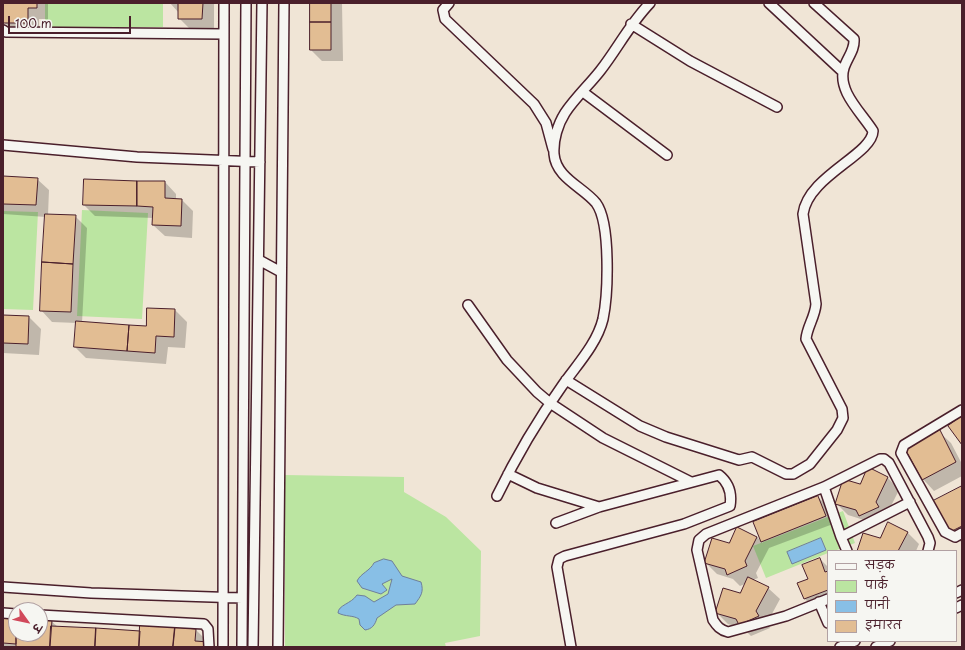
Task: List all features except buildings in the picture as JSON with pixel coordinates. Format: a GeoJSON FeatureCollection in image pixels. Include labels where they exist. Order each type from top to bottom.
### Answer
{"type":"FeatureCollection","features":[{"type":"Feature","properties":{"kind":"street"},"geometry":{"type":"LineString","coordinates":[[223,647],[224,3]]}},
{"type":"Feature","properties":{"kind":"street"},"geometry":{"type":"LineString","coordinates":[[242,647],[246,3]]}},
{"type":"Feature","properties":{"kind":"street"},"geometry":{"type":"LineString","coordinates":[[253,647],[262,3]]}},
{"type":"Feature","properties":{"kind":"street"},"geometry":{"type":"LineString","coordinates":[[278,647],[277,270],[284,3]]}},
{"type":"Feature","properties":{"kind":"street"},"geometry":{"type":"LineString","coordinates":[[449,3],[443,10],[445,19],[534,104],[541,114],[546,123],[557,164],[562,173],[596,203],[602,214],[605,236],[607,272],[602,321],[588,349],[550,403],[508,474],[497,496]]}},
{"type":"Feature","properties":{"kind":"street"},"geometry":{"type":"LineString","coordinates":[[554,154],[558,128],[565,113],[601,70],[631,24],[650,3]]}},
{"type":"Feature","properties":{"kind":"street"},"geometry":{"type":"LineString","coordinates":[[769,3],[843,72]]}},
{"type":"Feature","properties":{"kind":"street"},"geometry":{"type":"LineString","coordinates":[[566,380],[640,426],[666,437],[738,460],[752,457],[786,474],[793,474],[810,464],[837,430],[843,414],[806,339],[808,330],[815,315],[816,304],[804,206],[811,193],[822,180],[869,142],[872,136],[870,126],[843,86],[843,72],[852,50],[854,38],[814,3]]}},
{"type":"Feature","properties":{"kind":"street"},"geometry":{"type":"LineString","coordinates":[[631,24],[690,61],[778,107]]}},
{"type":"Feature","properties":{"kind":"street"},"geometry":{"type":"LineString","coordinates":[[3,30],[6,32],[224,34]]}},
{"type":"Feature","properties":{"kind":"street"},"geometry":{"type":"LineString","coordinates":[[583,92],[667,155]]}},
{"type":"Feature","properties":{"kind":"street"},"geometry":{"type":"LineString","coordinates":[[3,145],[137,157],[260,162]]}},
{"type":"Feature","properties":{"kind":"street"},"geometry":{"type":"LineString","coordinates":[[259,260],[277,270]]}},
{"type":"Feature","properties":{"kind":"street"},"geometry":{"type":"LineString","coordinates":[[468,305],[507,360],[537,392],[550,403],[603,438],[691,482]]}},
{"type":"Feature","properties":{"kind":"street"},"geometry":{"type":"LineString","coordinates":[[962,410],[904,445],[901,453],[945,532],[955,537],[962,533]]}},
{"type":"Feature","properties":{"kind":"street"},"geometry":{"type":"LineString","coordinates":[[827,617],[824,600],[786,616],[728,632],[720,629],[713,620],[697,550],[699,540],[706,534],[824,487],[880,459],[884,459],[889,463],[928,537],[930,543],[928,550]]}},
{"type":"Feature","properties":{"kind":"street"},"geometry":{"type":"LineString","coordinates":[[508,474],[537,488],[599,507]]}},
{"type":"Feature","properties":{"kind":"street"},"geometry":{"type":"LineString","coordinates":[[556,523],[599,507],[719,475],[725,480],[731,496],[730,506],[684,524],[566,556],[558,561],[557,567],[571,647]]}},
{"type":"Feature","properties":{"kind":"street"},"geometry":{"type":"LineString","coordinates":[[824,487],[847,550]]}},
{"type":"Feature","properties":{"kind":"street"},"geometry":{"type":"LineString","coordinates":[[841,537],[910,502]]}},
{"type":"Feature","properties":{"kind":"street"},"geometry":{"type":"LineString","coordinates":[[3,587],[242,598]]}},
{"type":"Feature","properties":{"kind":"street"},"geometry":{"type":"LineString","coordinates":[[48,615],[204,624],[208,629],[209,647]]}},
{"type":"Feature","properties":{"kind":"street"},"geometry":{"type":"LineString","coordinates":[[839,647],[852,642]]}},
{"type":"Feature","properties":{"kind":"street"},"geometry":{"type":"LineString","coordinates":[[876,647],[888,642]]}},
{"type":"Feature","properties":{"kind":"green space"},"geometry":{"type":"Polygon","coordinates":[[[45,3],[163,3],[163,27],[45,27],[45,3]]]}},
{"type":"Feature","properties":{"kind":"green space"},"geometry":{"type":"Polygon","coordinates":[[[82,210],[148,213],[142,319],[77,316],[82,210]]]}},
{"type":"Feature","properties":{"kind":"green space"},"geometry":{"type":"Polygon","coordinates":[[[3,211],[38,212],[33,310],[3,309],[3,211]]]}},
{"type":"Feature","properties":{"kind":"green space"},"geometry":{"type":"Polygon","coordinates":[[[285,475],[404,477],[404,492],[446,517],[481,551],[480,636],[445,643],[446,647],[285,647],[285,475]]]}},
{"type":"Feature","properties":{"kind":"green space"},"geometry":{"type":"Polygon","coordinates":[[[843,511],[855,543],[837,550],[827,550],[827,553],[766,578],[753,546],[843,511]]]}},
{"type":"Feature","properties":{"kind":"water"},"geometry":{"type":"Polygon","coordinates":[[[821,538],[826,550],[792,564],[787,552],[821,538]]]}},
{"type":"Feature","properties":{"kind":"water"},"geometry":{"type":"Polygon","coordinates":[[[384,559],[392,561],[402,576],[421,582],[421,594],[415,604],[396,605],[377,618],[371,628],[365,630],[360,625],[359,619],[338,613],[342,606],[357,595],[365,596],[374,602],[388,594],[392,579],[382,584],[387,590],[381,594],[362,588],[357,581],[374,563],[384,559]]]}}]}
